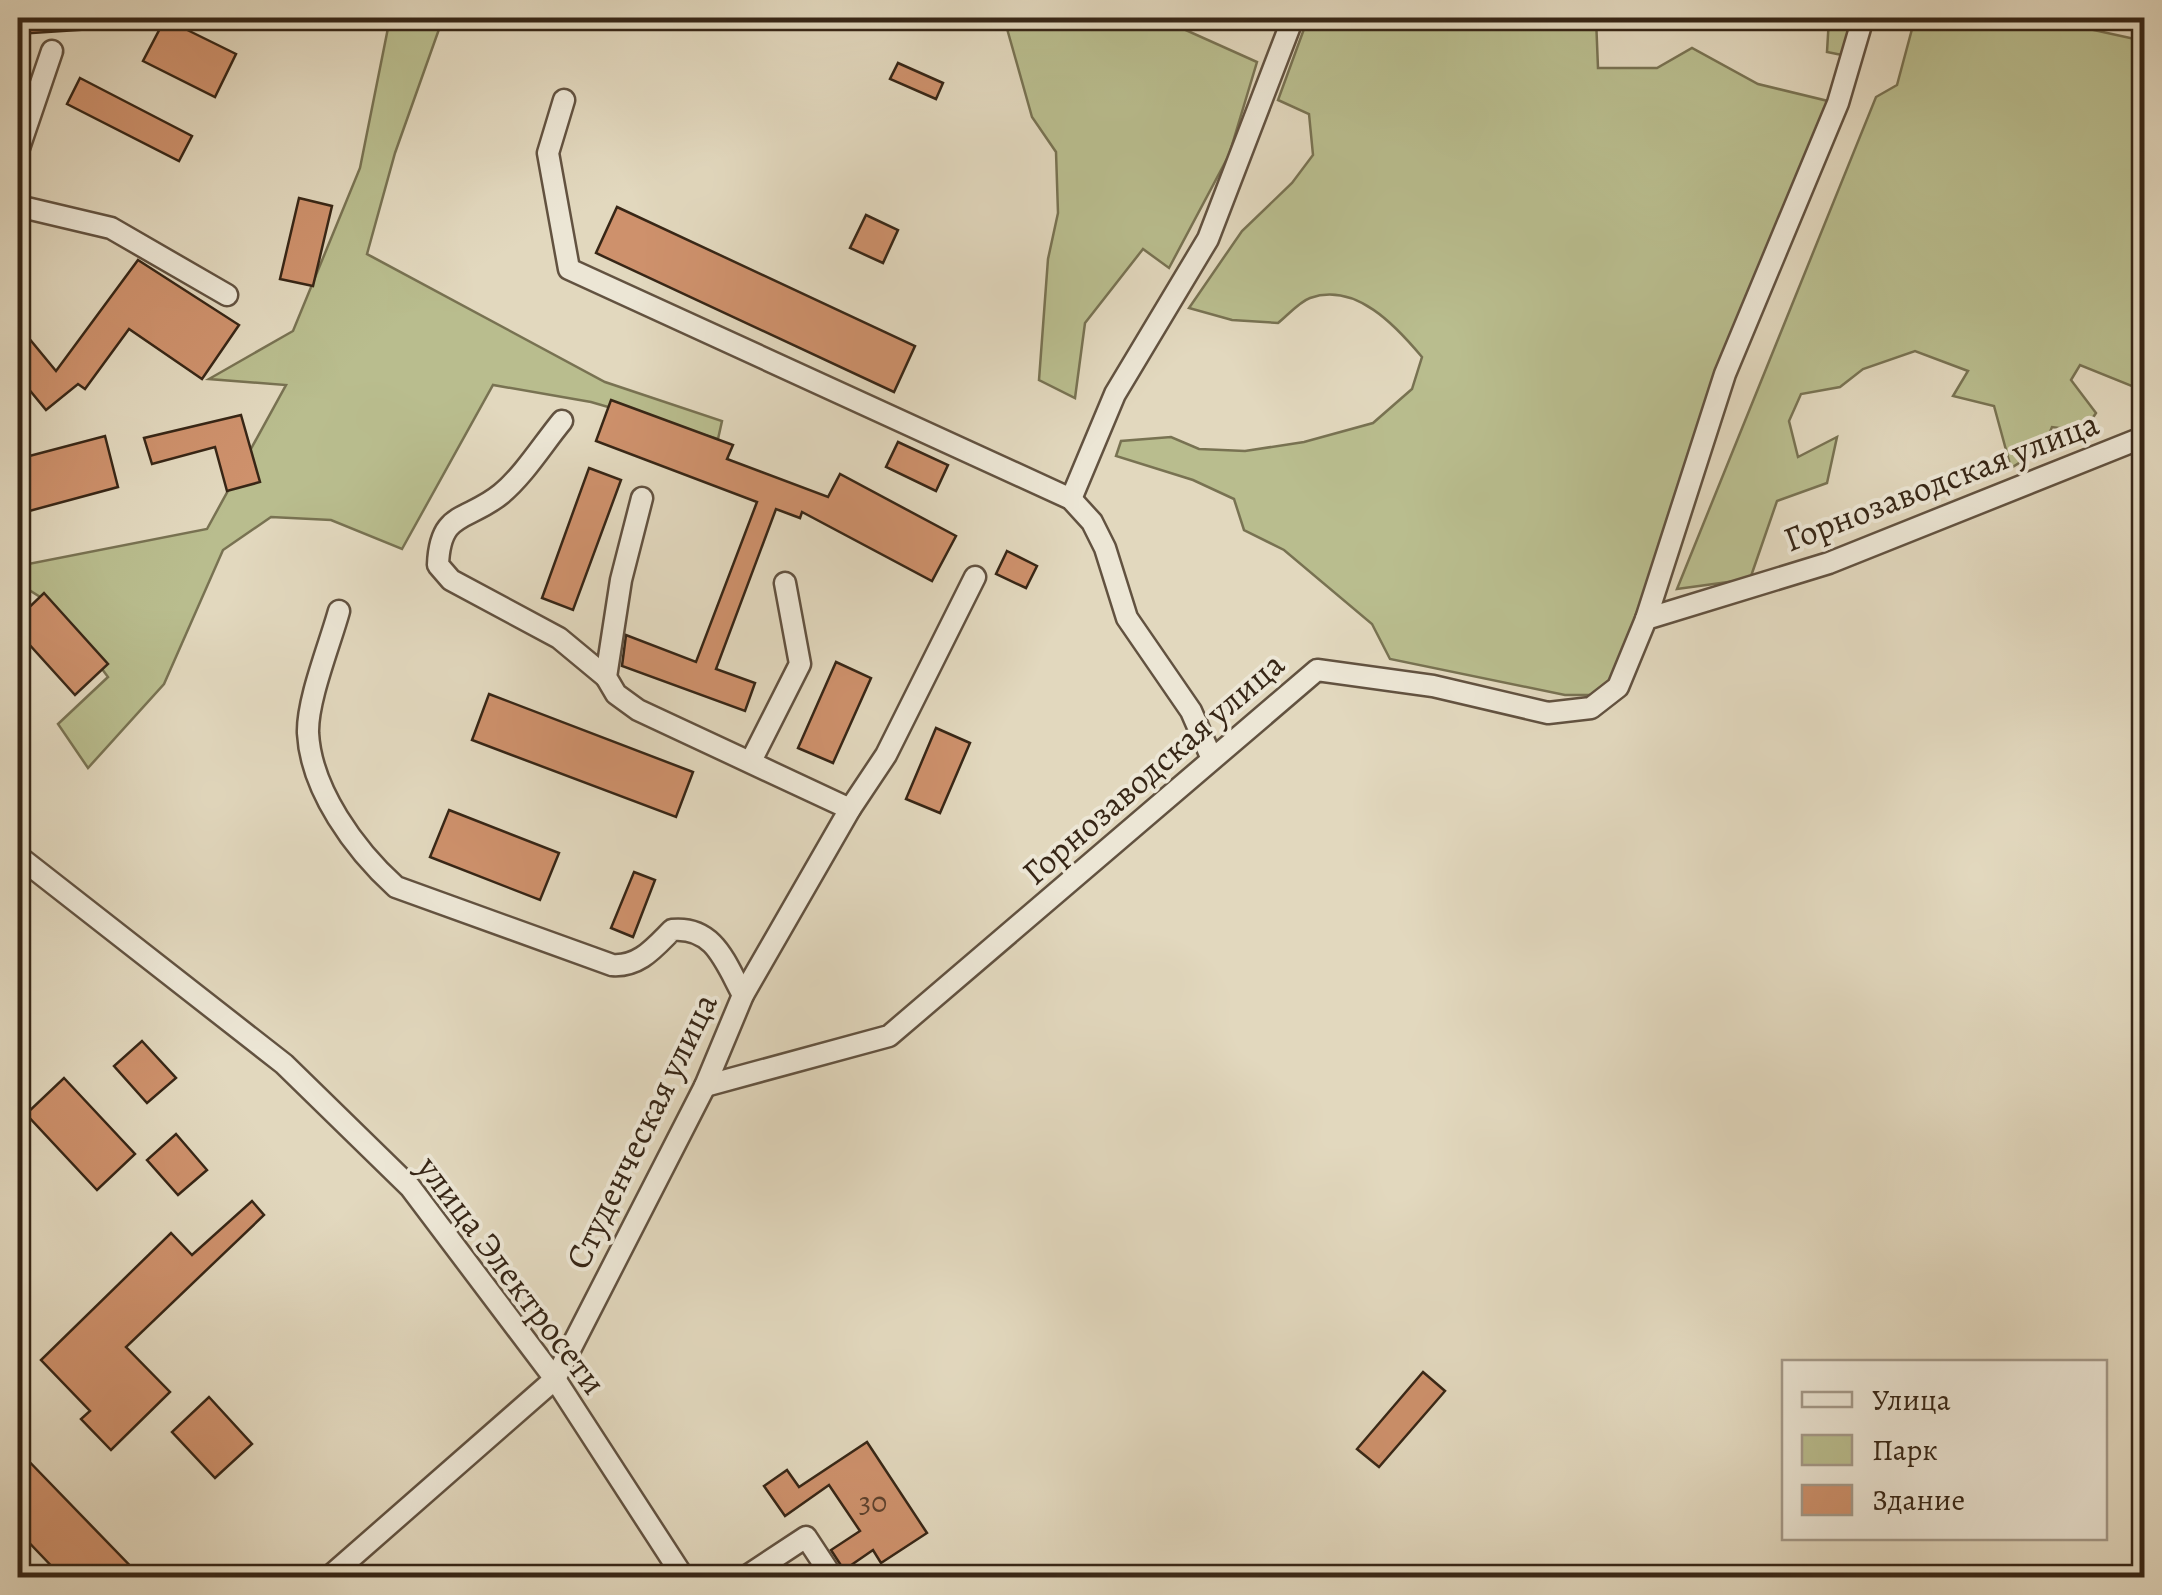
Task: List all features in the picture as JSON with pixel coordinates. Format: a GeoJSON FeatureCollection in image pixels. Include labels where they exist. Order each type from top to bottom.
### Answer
{"type":"FeatureCollection","features":[{"type":"Feature","properties":{"kind":"street"},"geometry":{"type":"LineString","coordinates":[[1071,499],[1116,394],[1208,239],[1293,18]]}},
{"type":"Feature","properties":{"kind":"street"},"geometry":{"type":"LineString","coordinates":[[1646,620],[1725,374],[1838,103],[1863,18]]}},
{"type":"Feature","properties":{"kind":"street"},"geometry":{"type":"LineString","coordinates":[[18,151],[52,51]]}},
{"type":"Feature","properties":{"kind":"street"},"geometry":{"type":"LineString","coordinates":[[564,100],[548,153],[569,269],[1071,499],[1092,522],[1106,548],[1127,618],[1191,711],[1212,760]]}},
{"type":"Feature","properties":{"kind":"street"},"geometry":{"type":"LineString","coordinates":[[18,206],[111,228],[227,296]]}},
{"type":"Feature","properties":{"kind":"street"},"geometry":{"type":"LineString","coordinates":[[562,421],[500,495],[455,520],[439,537],[438,564],[451,580],[559,638],[638,710],[752,759],[850,808]]}},
{"type":"Feature","properties":{"kind":"street","name":"Горнозаводская улица"},"geometry":{"type":"LineString","coordinates":[[704,1086],[889,1036],[1317,670],[1434,686],[1548,713],[1591,708],[1618,687],[1646,620],[1828,563],[2144,437]]}},
{"type":"Feature","properties":{"kind":"street"},"geometry":{"type":"LineString","coordinates":[[606,677],[621,580],[642,498]]}},
{"type":"Feature","properties":{"kind":"street","name":"Студенческая улица"},"geometry":{"type":"LineString","coordinates":[[328,1578],[555,1379],[704,1086],[743,994],[850,808],[886,755],[974,577]]}},
{"type":"Feature","properties":{"kind":"street"},"geometry":{"type":"LineString","coordinates":[[752,759],[800,664],[785,583]]}},
{"type":"Feature","properties":{"kind":"street"},"geometry":{"type":"LineString","coordinates":[[339,611],[308,729],[313,764],[348,835],[376,868],[396,886],[612,965],[626,966],[646,955],[672,930],[692,928],[714,942],[743,994]]}},
{"type":"Feature","properties":{"kind":"street","name":"улица Электросети"},"geometry":{"type":"LineString","coordinates":[[18,856],[284,1064],[410,1187],[555,1379],[684,1578]]}},
{"type":"Feature","properties":{"kind":"street"},"geometry":{"type":"LineString","coordinates":[[744,1578],[806,1538],[833,1578]]}},
{"type":"Feature","properties":{"kind":"green space"},"geometry":{"type":"Polygon","coordinates":[[[390,18],[443,18],[395,153],[367,254],[605,382],[722,421],[718,439],[591,402],[493,385],[402,549],[331,520],[271,517],[223,550],[164,684],[88,768],[58,724],[108,677],[56,607],[18,583],[18,566],[207,529],[286,385],[209,379],[293,331],[360,168],[390,18]]]}},
{"type":"Feature","properties":{"kind":"green space"},"geometry":{"type":"Polygon","coordinates":[[[1004,18],[1159,18],[1257,62],[1229,155],[1169,268],[1143,249],[1085,323],[1075,398],[1039,380],[1048,259],[1058,213],[1056,152],[1032,117],[1004,18]]]}},
{"type":"Feature","properties":{"kind":"green space"},"geometry":{"type":"Polygon","coordinates":[[[1308,18],[1596,18],[1598,68],[1657,68],[1692,48],[1758,84],[1832,102],[1646,606],[1609,683],[1594,695],[1565,695],[1390,659],[1372,624],[1284,550],[1244,530],[1234,499],[1193,480],[1116,456],[1121,441],[1171,437],[1199,449],[1245,451],[1304,442],[1373,423],[1412,389],[1422,357],[1387,320],[1359,301],[1327,295],[1310,298],[1278,323],[1232,320],[1189,308],[1242,231],[1292,183],[1313,155],[1309,114],[1278,100],[1308,18]]]}},
{"type":"Feature","properties":{"kind":"green space"},"geometry":{"type":"Polygon","coordinates":[[[1829,18],[1856,18],[1847,56],[1827,52],[1829,18]]]}},
{"type":"Feature","properties":{"kind":"green space"},"geometry":{"type":"Polygon","coordinates":[[[1915,18],[2039,18],[2144,41],[2144,391],[2080,365],[2071,380],[2096,413],[2084,431],[2052,427],[2043,448],[2011,468],[1994,406],[1953,396],[1968,371],[1915,351],[1863,369],[1840,387],[1801,394],[1789,421],[1798,457],[1837,437],[1827,483],[1777,501],[1750,579],[1677,589],[1876,97],[1897,85],[1915,18]]]}},
{"type":"Feature","properties":{"kind":"building"},"geometry":{"type":"Polygon","coordinates":[[[18,18],[91,18],[92,29],[18,34],[18,18]]]}},
{"type":"Feature","properties":{"kind":"building"},"geometry":{"type":"Polygon","coordinates":[[[165,19],[236,54],[215,97],[143,61],[165,19]]]}},
{"type":"Feature","properties":{"kind":"building"},"geometry":{"type":"Polygon","coordinates":[[[898,63],[943,83],[936,99],[890,79],[898,63]]]}},
{"type":"Feature","properties":{"kind":"building"},"geometry":{"type":"Polygon","coordinates":[[[80,78],[192,136],[179,161],[67,104],[80,78]]]}},
{"type":"Feature","properties":{"kind":"building"},"geometry":{"type":"Polygon","coordinates":[[[299,198],[332,206],[313,286],[280,279],[299,198]]]}},
{"type":"Feature","properties":{"kind":"building"},"geometry":{"type":"Polygon","coordinates":[[[617,207],[915,346],[894,392],[596,253],[617,207]]]}},
{"type":"Feature","properties":{"kind":"building"},"geometry":{"type":"Polygon","coordinates":[[[866,215],[898,230],[883,263],[850,248],[866,215]]]}},
{"type":"Feature","properties":{"kind":"building"},"geometry":{"type":"Polygon","coordinates":[[[138,260],[239,325],[202,379],[129,329],[85,389],[78,384],[46,410],[18,376],[18,325],[56,371],[138,260]]]}},
{"type":"Feature","properties":{"kind":"building"},"geometry":{"type":"Polygon","coordinates":[[[611,400],[733,445],[727,459],[828,497],[840,474],[956,536],[932,581],[802,512],[800,518],[776,509],[716,669],[755,683],[745,711],[622,666],[626,635],[696,662],[757,502],[596,441],[611,400]]]}},
{"type":"Feature","properties":{"kind":"building"},"geometry":{"type":"Polygon","coordinates":[[[241,415],[260,482],[227,491],[215,447],[152,464],[144,438],[241,415]]]}},
{"type":"Feature","properties":{"kind":"building"},"geometry":{"type":"Polygon","coordinates":[[[105,436],[118,487],[18,514],[18,459],[105,436]]]}},
{"type":"Feature","properties":{"kind":"building"},"geometry":{"type":"Polygon","coordinates":[[[898,442],[948,465],[936,491],[886,467],[898,442]]]}},
{"type":"Feature","properties":{"kind":"building"},"geometry":{"type":"Polygon","coordinates":[[[589,468],[621,480],[573,610],[542,598],[589,468]]]}},
{"type":"Feature","properties":{"kind":"building"},"geometry":{"type":"Polygon","coordinates":[[[1007,551],[1037,566],[1026,588],[996,574],[1007,551]]]}},
{"type":"Feature","properties":{"kind":"building"},"geometry":{"type":"Polygon","coordinates":[[[44,593],[108,664],[75,695],[18,632],[18,618],[44,593]]]}},
{"type":"Feature","properties":{"kind":"building"},"geometry":{"type":"Polygon","coordinates":[[[836,662],[871,678],[833,763],[798,748],[836,662]]]}},
{"type":"Feature","properties":{"kind":"building"},"geometry":{"type":"Polygon","coordinates":[[[489,694],[693,772],[676,817],[472,740],[489,694]]]}},
{"type":"Feature","properties":{"kind":"building"},"geometry":{"type":"Polygon","coordinates":[[[936,728],[970,743],[940,813],[906,799],[936,728]]]}},
{"type":"Feature","properties":{"kind":"building"},"geometry":{"type":"Polygon","coordinates":[[[449,810],[559,853],[540,900],[430,857],[449,810]]]}},
{"type":"Feature","properties":{"kind":"building"},"geometry":{"type":"Polygon","coordinates":[[[634,872],[655,880],[633,937],[611,928],[634,872]]]}},
{"type":"Feature","properties":{"kind":"building"},"geometry":{"type":"Polygon","coordinates":[[[142,1041],[176,1078],[147,1103],[114,1066],[142,1041]]]}},
{"type":"Feature","properties":{"kind":"building"},"geometry":{"type":"Polygon","coordinates":[[[64,1078],[135,1154],[97,1190],[26,1114],[64,1078]]]}},
{"type":"Feature","properties":{"kind":"building"},"geometry":{"type":"Polygon","coordinates":[[[176,1134],[207,1170],[178,1195],[147,1160],[176,1134]]]}},
{"type":"Feature","properties":{"kind":"building"},"geometry":{"type":"Polygon","coordinates":[[[252,1201],[264,1215],[126,1347],[170,1392],[111,1450],[81,1419],[90,1411],[41,1360],[171,1233],[192,1255],[252,1201]]]}},
{"type":"Feature","properties":{"kind":"building"},"geometry":{"type":"Polygon","coordinates":[[[1423,1372],[1445,1391],[1379,1467],[1357,1449],[1423,1372]]]}},
{"type":"Feature","properties":{"kind":"building"},"geometry":{"type":"Polygon","coordinates":[[[209,1397],[252,1444],[215,1478],[172,1432],[209,1397]]]}},
{"type":"Feature","properties":{"kind":"building"},"geometry":{"type":"Polygon","coordinates":[[[867,1442],[927,1533],[881,1563],[873,1550],[844,1570],[831,1550],[860,1531],[829,1485],[785,1516],[764,1486],[787,1470],[799,1487],[867,1442]]]}},
{"type":"Feature","properties":{"kind":"building"},"geometry":{"type":"Polygon","coordinates":[[[18,1450],[142,1578],[63,1578],[18,1531],[18,1450]]]}}]}
